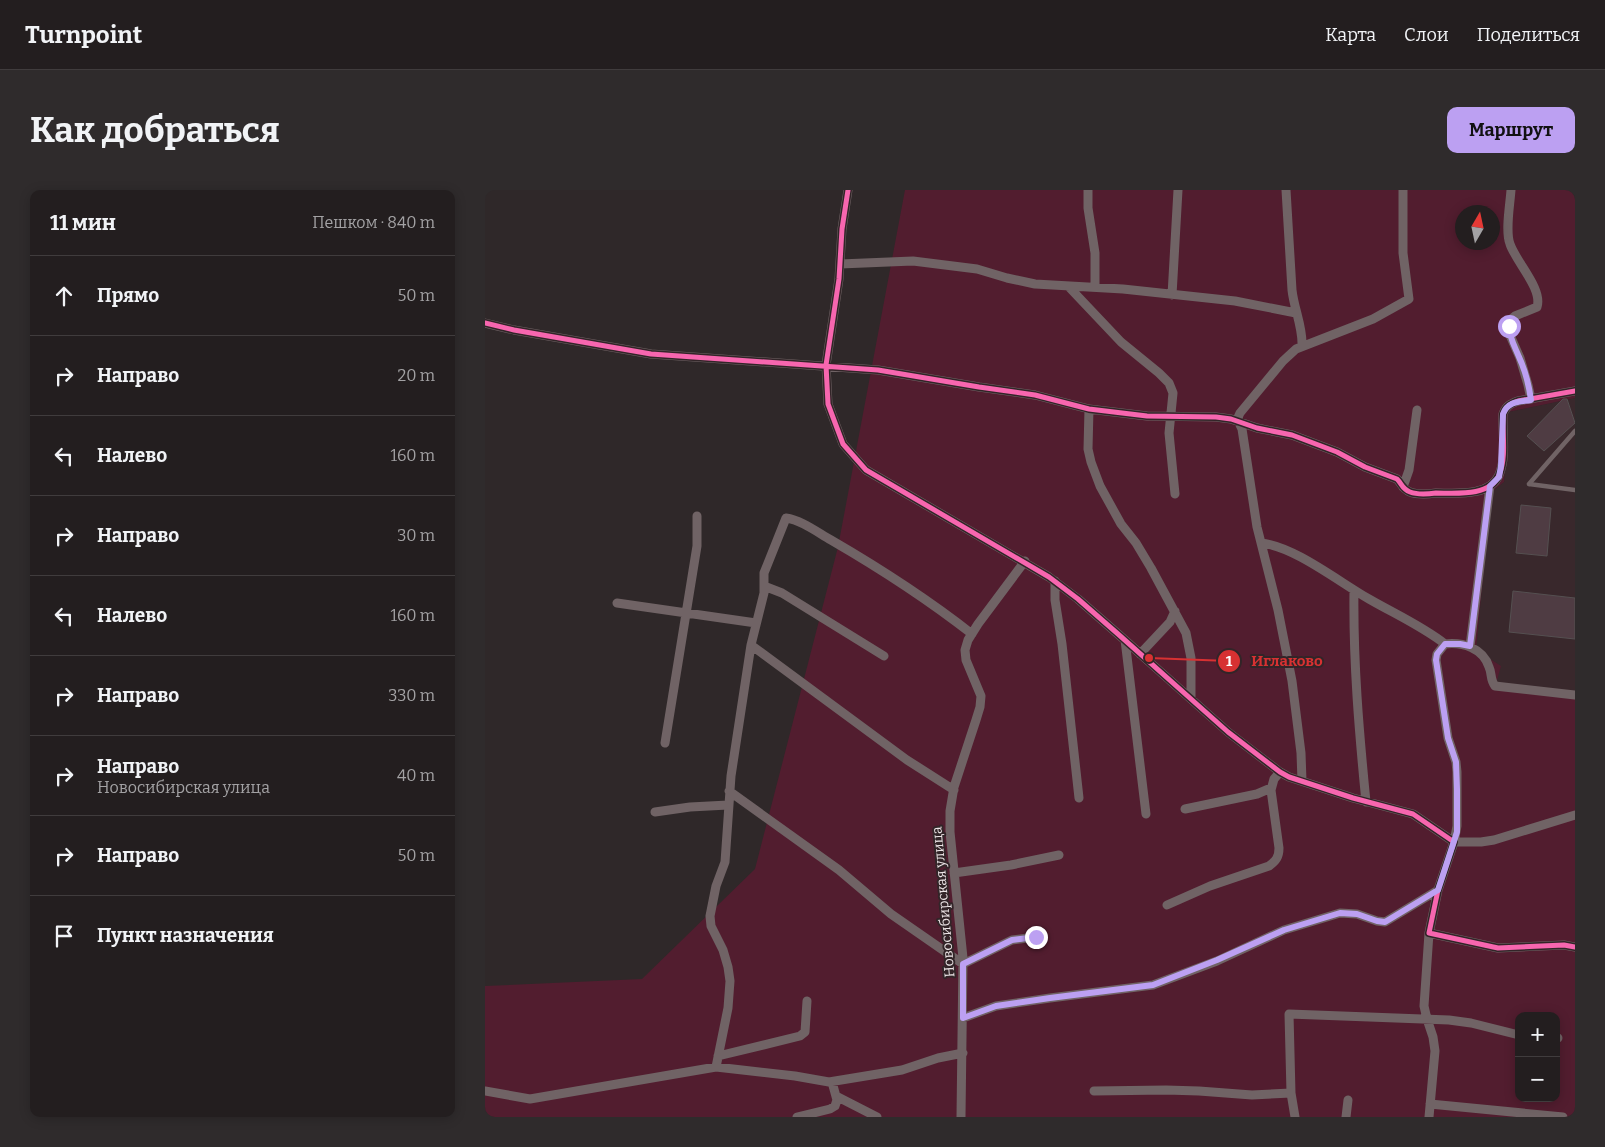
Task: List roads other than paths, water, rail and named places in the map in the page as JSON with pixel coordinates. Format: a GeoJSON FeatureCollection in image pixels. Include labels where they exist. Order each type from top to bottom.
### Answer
{"type":"FeatureCollection","features":[{"type":"Feature","properties":{"kind":"street"},"geometry":{"type":"LineString","coordinates":[[848,190],[842,229],[839,279],[826,365],[828,404],[843,444],[866,470],[1025,561],[1055,581],[1125,640],[1228,732],[1280,772],[1366,802],[1413,814],[1454,842],[1494,840],[1575,815]]}},
{"type":"Feature","properties":{"kind":"street"},"geometry":{"type":"LineString","coordinates":[[1088,190],[1088,208],[1095,253],[1095,287]]}},
{"type":"Feature","properties":{"kind":"street"},"geometry":{"type":"LineString","coordinates":[[1172,295],[1178,190]]}},
{"type":"Feature","properties":{"kind":"street"},"geometry":{"type":"LineString","coordinates":[[1286,190],[1292,290],[1301,329],[1302,346]]}},
{"type":"Feature","properties":{"kind":"street"},"geometry":{"type":"LineString","coordinates":[[1237,421],[1240,413],[1283,361],[1302,346],[1373,319],[1409,299],[1403,253],[1403,190]]}},
{"type":"Feature","properties":{"kind":"street"},"geometry":{"type":"LineString","coordinates":[[1511,190],[1508,230],[1510,245],[1539,299],[1537,307],[1515,316],[1509,326],[1509,333],[1520,358],[1531,400]]}},
{"type":"Feature","properties":{"kind":"street"},"geometry":{"type":"LineString","coordinates":[[840,264],[913,261],[977,269],[1035,284],[1095,287],[1235,301],[1296,313]]}},
{"type":"Feature","properties":{"kind":"street"},"geometry":{"type":"LineString","coordinates":[[1068,286],[1121,342],[1159,372],[1169,383],[1173,393],[1170,416],[1170,451],[1175,494]]}},
{"type":"Feature","properties":{"kind":"street"},"geometry":{"type":"LineString","coordinates":[[485,323],[514,330],[651,354],[878,370],[979,388],[1035,395],[1089,410],[1147,416],[1216,417],[1292,435],[1337,452],[1365,467],[1397,478],[1409,492],[1417,493],[1461,493],[1480,490],[1490,486],[1499,477],[1505,408],[1511,404],[1575,392]]}},
{"type":"Feature","properties":{"kind":"street"},"geometry":{"type":"LineString","coordinates":[[1089,410],[1088,449],[1100,486],[1121,524],[1136,543],[1186,633],[1189,647],[1191,700]]}},
{"type":"Feature","properties":{"kind":"street"},"geometry":{"type":"LineString","coordinates":[[1403,487],[1409,470],[1417,410]]}},
{"type":"Feature","properties":{"kind":"street"},"geometry":{"type":"LineString","coordinates":[[1237,421],[1242,429],[1257,527],[1280,619],[1292,681],[1301,753],[1302,781]]}},
{"type":"Feature","properties":{"kind":"street"},"geometry":{"type":"LineString","coordinates":[[1470,646],[1490,486]]}},
{"type":"Feature","properties":{"kind":"street"},"geometry":{"type":"LineString","coordinates":[[665,743],[697,546],[697,516]]}},
{"type":"Feature","properties":{"kind":"street"},"geometry":{"type":"LineString","coordinates":[[716,1067],[728,1008],[730,981],[723,950],[711,926],[711,916],[716,886],[725,862],[729,791],[751,645],[763,593],[764,573],[786,518],[792,518],[891,575],[972,634]]}},
{"type":"Feature","properties":{"kind":"street"},"geometry":{"type":"LineString","coordinates":[[1261,543],[1274,545],[1305,559],[1445,644],[1470,646],[1486,660],[1490,667],[1492,683],[1495,686],[1575,695]]}},
{"type":"Feature","properties":{"kind":"street","name":"Новосибирская улица"},"geometry":{"type":"LineString","coordinates":[[961,1117],[963,964],[950,832],[950,811],[954,790],[980,707],[981,696],[966,660],[965,650],[972,634],[1025,561]]}},
{"type":"Feature","properties":{"kind":"street"},"geometry":{"type":"LineString","coordinates":[[1055,581],[1055,600],[1062,644],[1079,798]]}},
{"type":"Feature","properties":{"kind":"street"},"geometry":{"type":"LineString","coordinates":[[764,586],[782,592],[884,656]]}},
{"type":"Feature","properties":{"kind":"street"},"geometry":{"type":"LineString","coordinates":[[1354,590],[1353,619],[1358,718],[1366,802]]}},
{"type":"Feature","properties":{"kind":"street"},"geometry":{"type":"LineString","coordinates":[[617,603],[756,623]]}},
{"type":"Feature","properties":{"kind":"street"},"geometry":{"type":"LineString","coordinates":[[1140,654],[1170,622],[1175,611]]}},
{"type":"Feature","properties":{"kind":"street"},"geometry":{"type":"LineString","coordinates":[[1125,640],[1146,814]]}},
{"type":"Feature","properties":{"kind":"street"},"geometry":{"type":"LineString","coordinates":[[1429,1117],[1435,1051],[1427,1019],[1424,993],[1429,933],[1438,890],[1454,842],[1457,826],[1457,772],[1448,738],[1436,660],[1437,654],[1445,644]]}},
{"type":"Feature","properties":{"kind":"street"},"geometry":{"type":"LineString","coordinates":[[751,645],[907,760],[954,790]]}},
{"type":"Feature","properties":{"kind":"street"},"geometry":{"type":"LineString","coordinates":[[1167,905],[1210,886],[1269,866],[1276,861],[1279,855],[1279,848],[1271,788],[1274,779],[1280,772]]}},
{"type":"Feature","properties":{"kind":"street"},"geometry":{"type":"LineString","coordinates":[[1185,810],[1257,794],[1271,788]]}},
{"type":"Feature","properties":{"kind":"street"},"geometry":{"type":"LineString","coordinates":[[729,791],[839,870],[891,914],[963,964],[1012,940],[1036,937]]}},
{"type":"Feature","properties":{"kind":"street"},"geometry":{"type":"LineString","coordinates":[[655,812],[690,807],[728,805]]}},
{"type":"Feature","properties":{"kind":"street"},"geometry":{"type":"LineString","coordinates":[[954,873],[1011,865],[1059,855]]}},
{"type":"Feature","properties":{"kind":"street"},"geometry":{"type":"LineString","coordinates":[[963,1018],[996,1006],[1153,985],[1217,960],[1284,930],[1340,913],[1357,914],[1385,922],[1438,890]]}},
{"type":"Feature","properties":{"kind":"street"},"geometry":{"type":"LineString","coordinates":[[1429,933],[1499,948],[1575,947]]}},
{"type":"Feature","properties":{"kind":"street"},"geometry":{"type":"LineString","coordinates":[[718,1056],[800,1036],[805,1032],[806,1028],[807,1001]]}},
{"type":"Feature","properties":{"kind":"street"},"geometry":{"type":"LineString","coordinates":[[1295,1117],[1291,1094],[1289,1014],[1427,1019],[1471,1023],[1515,1034]]}},
{"type":"Feature","properties":{"kind":"street"},"geometry":{"type":"LineString","coordinates":[[485,1091],[530,1098],[716,1067],[832,1082],[902,1070],[938,1058],[963,1053]]}},
{"type":"Feature","properties":{"kind":"street"},"geometry":{"type":"LineString","coordinates":[[797,1117],[835,1106],[836,1096],[832,1082]]}},
{"type":"Feature","properties":{"kind":"street"},"geometry":{"type":"LineString","coordinates":[[1093,1092],[1166,1090],[1252,1095],[1291,1094]]}},
{"type":"Feature","properties":{"kind":"street"},"geometry":{"type":"LineString","coordinates":[[836,1096],[877,1117]]}},
{"type":"Feature","properties":{"kind":"street"},"geometry":{"type":"LineString","coordinates":[[1346,1117],[1348,1100]]}},
{"type":"Feature","properties":{"kind":"street"},"geometry":{"type":"LineString","coordinates":[[1430,1104],[1563,1117]]}},
{"type":"Feature","properties":{"kind":"lane"},"geometry":{"type":"LineString","coordinates":[[1575,430],[1529,484],[1575,490]]}},
{"type":"Feature","properties":{"kind":"place","name":"Иглаково"},"geometry":{"type":"Point","coordinates":[1149,658]}}]}
